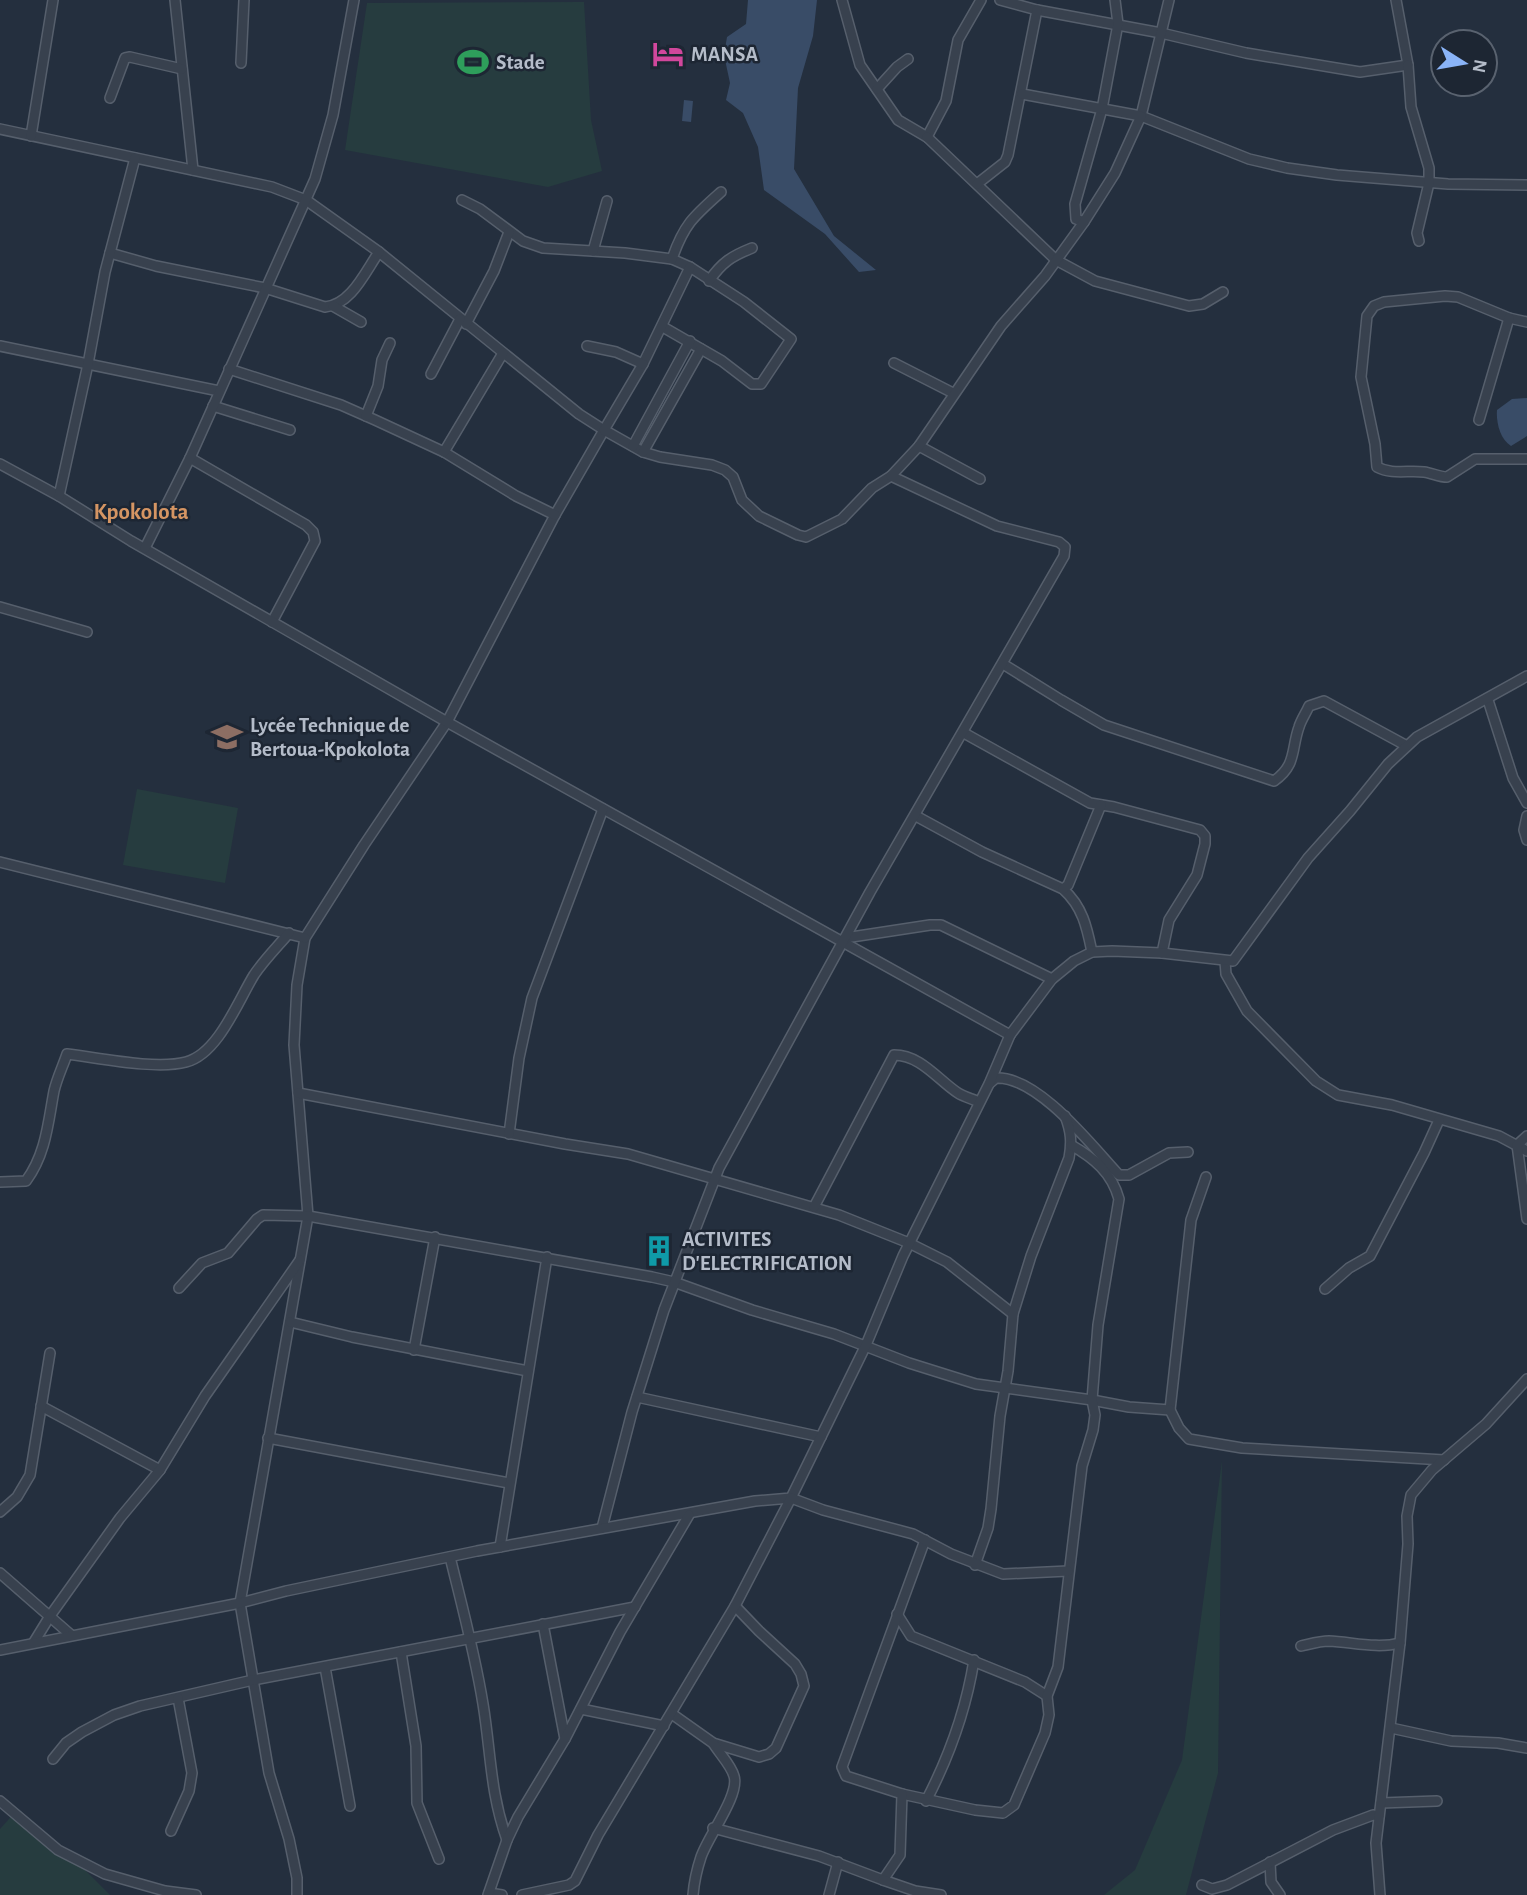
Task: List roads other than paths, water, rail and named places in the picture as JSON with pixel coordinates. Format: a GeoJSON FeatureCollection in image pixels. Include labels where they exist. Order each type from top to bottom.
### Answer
{"type":"FeatureCollection","features":[{"type":"Feature","properties":{"kind":"street"},"geometry":{"type":"LineString","coordinates":[[31,136],[53,0]]}},
{"type":"Feature","properties":{"kind":"street"},"geometry":{"type":"LineString","coordinates":[[176,0],[193,170]]}},
{"type":"Feature","properties":{"kind":"street"},"geometry":{"type":"LineString","coordinates":[[241,63],[244,0]]}},
{"type":"Feature","properties":{"kind":"street"},"geometry":{"type":"LineString","coordinates":[[145,548],[190,458],[306,200],[333,115],[354,0]]}},
{"type":"Feature","properties":{"kind":"street"},"geometry":{"type":"LineString","coordinates":[[842,0],[860,65],[898,120],[927,137],[1056,260],[1095,281],[1189,306],[1203,304],[1223,292]]}},
{"type":"Feature","properties":{"kind":"street"},"geometry":{"type":"LineString","coordinates":[[927,137],[946,101],[958,40],[981,0]]}},
{"type":"Feature","properties":{"kind":"street"},"geometry":{"type":"LineString","coordinates":[[1000,0],[1246,53],[1360,72],[1408,65]]}},
{"type":"Feature","properties":{"kind":"street"},"geometry":{"type":"LineString","coordinates":[[1084,222],[1076,219],[1075,204],[1102,109],[1118,24],[1115,0]]}},
{"type":"Feature","properties":{"kind":"street"},"geometry":{"type":"LineString","coordinates":[[0,129],[272,187],[306,200],[379,252],[579,414],[643,452],[725,470],[733,477],[742,500],[759,516],[798,536],[806,537],[842,519],[872,488],[891,476],[919,446],[1001,326],[1084,222],[1115,173],[1141,116],[1169,0]]}},
{"type":"Feature","properties":{"kind":"street"},"geometry":{"type":"LineString","coordinates":[[1396,0],[1408,65],[1411,107],[1427,156],[1429,183],[1419,225],[1419,241]]}},
{"type":"Feature","properties":{"kind":"street"},"geometry":{"type":"LineString","coordinates":[[977,184],[1009,155],[1038,10]]}},
{"type":"Feature","properties":{"kind":"street"},"geometry":{"type":"LineString","coordinates":[[110,98],[121,62],[125,58],[182,69]]}},
{"type":"Feature","properties":{"kind":"street"},"geometry":{"type":"LineString","coordinates":[[877,89],[908,59]]}},
{"type":"Feature","properties":{"kind":"street"},"geometry":{"type":"LineString","coordinates":[[1022,94],[1141,116],[1249,159],[1274,165],[1337,175],[1429,183],[1527,185]]}},
{"type":"Feature","properties":{"kind":"street"},"geometry":{"type":"LineString","coordinates":[[59,496],[110,253],[135,158]]}},
{"type":"Feature","properties":{"kind":"street"},"geometry":{"type":"LineString","coordinates":[[672,259],[680,235],[689,221],[721,192]]}},
{"type":"Feature","properties":{"kind":"street"},"geometry":{"type":"LineString","coordinates":[[462,200],[480,209],[523,241],[543,248],[672,259],[690,267],[744,303],[791,339],[761,384],[757,385],[691,341],[663,327]]}},
{"type":"Feature","properties":{"kind":"street"},"geometry":{"type":"LineString","coordinates":[[593,251],[607,201]]}},
{"type":"Feature","properties":{"kind":"street"},"geometry":{"type":"LineString","coordinates":[[430,374],[494,271],[509,232]]}},
{"type":"Feature","properties":{"kind":"street"},"geometry":{"type":"LineString","coordinates":[[709,281],[718,268],[734,254],[752,248]]}},
{"type":"Feature","properties":{"kind":"street"},"geometry":{"type":"LineString","coordinates":[[110,253],[156,266],[265,288],[318,306],[332,306],[346,299],[379,252]]}},
{"type":"Feature","properties":{"kind":"street"},"geometry":{"type":"LineString","coordinates":[[297,1895],[297,1878],[283,1817],[269,1773],[240,1604],[308,1216],[294,1045],[297,985],[305,938],[363,845],[447,722],[555,515],[663,327],[690,267]]}},
{"type":"Feature","properties":{"kind":"street"},"geometry":{"type":"LineString","coordinates":[[1527,322],[1509,318],[1458,297],[1384,302],[1374,306],[1367,316],[1361,377],[1377,467],[1380,470],[1425,472],[1447,477],[1475,459],[1527,459]]}},
{"type":"Feature","properties":{"kind":"street"},"geometry":{"type":"LineString","coordinates":[[332,306],[361,322]]}},
{"type":"Feature","properties":{"kind":"street"},"geometry":{"type":"LineString","coordinates":[[1479,420],[1509,318]]}},
{"type":"Feature","properties":{"kind":"street"},"geometry":{"type":"LineString","coordinates":[[633,446],[691,341]]}},
{"type":"Feature","properties":{"kind":"street"},"geometry":{"type":"LineString","coordinates":[[366,416],[378,387],[382,360],[390,343]]}},
{"type":"Feature","properties":{"kind":"street"},"geometry":{"type":"LineString","coordinates":[[0,346],[219,391]]}},
{"type":"Feature","properties":{"kind":"street"},"geometry":{"type":"LineString","coordinates":[[587,346],[616,352],[643,364]]}},
{"type":"Feature","properties":{"kind":"street"},"geometry":{"type":"LineString","coordinates":[[643,452],[701,349]]}},
{"type":"Feature","properties":{"kind":"street"},"geometry":{"type":"LineString","coordinates":[[444,452],[503,353]]}},
{"type":"Feature","properties":{"kind":"street"},"geometry":{"type":"LineString","coordinates":[[894,363],[953,393]]}},
{"type":"Feature","properties":{"kind":"street"},"geometry":{"type":"LineString","coordinates":[[229,369],[341,405],[366,416],[444,452],[516,496],[555,515]]}},
{"type":"Feature","properties":{"kind":"street"},"geometry":{"type":"LineString","coordinates":[[213,406],[290,430]]}},
{"type":"Feature","properties":{"kind":"street"},"geometry":{"type":"LineString","coordinates":[[919,446],[980,479]]}},
{"type":"Feature","properties":{"kind":"street"},"geometry":{"type":"LineString","coordinates":[[190,458],[306,525],[313,532],[315,541],[272,622]]}},
{"type":"Feature","properties":{"kind":"street"},"geometry":{"type":"LineString","coordinates":[[0,464],[447,722],[844,940],[1010,1035]]}},
{"type":"Feature","properties":{"kind":"street"},"geometry":{"type":"LineString","coordinates":[[602,1528],[637,1397],[674,1282],[715,1177],[844,940],[1064,556],[1065,547],[1059,542],[997,526],[891,476]]}},
{"type":"Feature","properties":{"kind":"street"},"geometry":{"type":"LineString","coordinates":[[0,607],[87,632]]}},
{"type":"Feature","properties":{"kind":"street"},"geometry":{"type":"LineString","coordinates":[[1003,664],[1104,725],[1275,781],[1284,774],[1293,758],[1299,727],[1309,706],[1324,701],[1407,746]]}},
{"type":"Feature","properties":{"kind":"street"},"geometry":{"type":"LineString","coordinates":[[522,1895],[569,1885],[575,1881],[598,1835],[735,1606],[866,1345],[909,1243],[989,1084],[1010,1035],[1052,979],[1074,961],[1092,952],[1161,953],[1233,961],[1308,858],[1388,764],[1417,737],[1527,676]]}},
{"type":"Feature","properties":{"kind":"street"},"geometry":{"type":"LineString","coordinates":[[1488,700],[1513,778],[1527,803]]}},
{"type":"Feature","properties":{"kind":"street"},"geometry":{"type":"LineString","coordinates":[[964,733],[1090,803],[1200,830],[1205,836],[1205,844],[1197,875],[1169,920],[1161,953]]}},
{"type":"Feature","properties":{"kind":"street"},"geometry":{"type":"LineString","coordinates":[[1063,889],[1068,885],[1101,805]]}},
{"type":"Feature","properties":{"kind":"street"},"geometry":{"type":"LineString","coordinates":[[509,1134],[519,1058],[532,998],[603,808]]}},
{"type":"Feature","properties":{"kind":"street"},"geometry":{"type":"LineString","coordinates":[[916,816],[982,852],[1063,889],[1073,897],[1084,917],[1092,952]]}},
{"type":"Feature","properties":{"kind":"street"},"geometry":{"type":"LineString","coordinates":[[1527,816],[1524,830],[1527,840]]}},
{"type":"Feature","properties":{"kind":"street"},"geometry":{"type":"LineString","coordinates":[[0,862],[305,938]]}},
{"type":"Feature","properties":{"kind":"street"},"geometry":{"type":"LineString","coordinates":[[844,940],[941,925],[1052,979]]}},
{"type":"Feature","properties":{"kind":"street"},"geometry":{"type":"LineString","coordinates":[[0,1182],[26,1181],[37,1166],[48,1129],[55,1088],[67,1054],[155,1064],[185,1063],[197,1058],[213,1044],[255,973],[289,933]]}},
{"type":"Feature","properties":{"kind":"street"},"geometry":{"type":"LineString","coordinates":[[1225,961],[1226,974],[1247,1011],[1316,1081],[1338,1095],[1392,1105],[1499,1136],[1527,1151]]}},
{"type":"Feature","properties":{"kind":"street"},"geometry":{"type":"LineString","coordinates":[[814,1207],[894,1055],[921,1063],[958,1093],[979,1102]]}},
{"type":"Feature","properties":{"kind":"street"},"geometry":{"type":"LineString","coordinates":[[989,1084],[996,1078],[1015,1079],[1065,1116],[1119,1175],[1129,1175],[1169,1153],[1188,1152]]}},
{"type":"Feature","properties":{"kind":"street"},"geometry":{"type":"LineString","coordinates":[[299,1093],[628,1154],[839,1214],[947,1262],[1013,1314]]}},
{"type":"Feature","properties":{"kind":"street"},"geometry":{"type":"LineString","coordinates":[[975,1565],[988,1528],[1013,1314],[1031,1256],[1069,1158],[1071,1129],[1065,1116]]}},
{"type":"Feature","properties":{"kind":"street"},"geometry":{"type":"LineString","coordinates":[[1325,1289],[1349,1268],[1370,1255],[1439,1120]]}},
{"type":"Feature","properties":{"kind":"street"},"geometry":{"type":"LineString","coordinates":[[1517,1145],[1527,1136]]}},
{"type":"Feature","properties":{"kind":"street"},"geometry":{"type":"LineString","coordinates":[[925,1540],[842,1768],[846,1776],[902,1794],[997,1814],[1014,1805],[1045,1733],[1049,1715],[1047,1696],[1058,1667],[1082,1466],[1093,1430],[1095,1415],[1092,1400],[1098,1325],[1119,1199],[1115,1183],[1093,1157],[1071,1145]]}},
{"type":"Feature","properties":{"kind":"street"},"geometry":{"type":"LineString","coordinates":[[1517,1145],[1527,1219]]}},
{"type":"Feature","properties":{"kind":"street"},"geometry":{"type":"LineString","coordinates":[[1206,1177],[1191,1220],[1170,1410],[1179,1428],[1189,1439],[1242,1448],[1444,1460]]}},
{"type":"Feature","properties":{"kind":"street"},"geometry":{"type":"LineString","coordinates":[[179,1288],[202,1263],[228,1253],[263,1215],[308,1216],[547,1256],[674,1282],[976,1384],[1129,1407],[1170,1410]]}},
{"type":"Feature","properties":{"kind":"street"},"geometry":{"type":"LineString","coordinates":[[414,1350],[435,1237]]}},
{"type":"Feature","properties":{"kind":"street"},"geometry":{"type":"LineString","coordinates":[[500,1547],[547,1256]]}},
{"type":"Feature","properties":{"kind":"street"},"geometry":{"type":"LineString","coordinates":[[34,1642],[120,1518],[160,1470],[205,1396],[301,1259]]}},
{"type":"Feature","properties":{"kind":"street"},"geometry":{"type":"LineString","coordinates":[[290,1322],[414,1350],[528,1371]]}},
{"type":"Feature","properties":{"kind":"street"},"geometry":{"type":"LineString","coordinates":[[0,1512],[16,1497],[30,1475],[50,1353]]}},
{"type":"Feature","properties":{"kind":"street"},"geometry":{"type":"LineString","coordinates":[[1380,1895],[1376,1843],[1400,1643],[1411,1495],[1432,1470],[1486,1424],[1527,1379]]}},
{"type":"Feature","properties":{"kind":"street"},"geometry":{"type":"LineString","coordinates":[[637,1397],[821,1437]]}},
{"type":"Feature","properties":{"kind":"street"},"geometry":{"type":"LineString","coordinates":[[41,1406],[160,1470]]}},
{"type":"Feature","properties":{"kind":"street"},"geometry":{"type":"LineString","coordinates":[[268,1438],[509,1483]]}},
{"type":"Feature","properties":{"kind":"street"},"geometry":{"type":"LineString","coordinates":[[0,1650],[240,1604],[286,1591],[500,1547],[755,1501],[791,1498],[823,1510],[913,1534],[975,1565],[1012,1575],[1068,1571]]}},
{"type":"Feature","properties":{"kind":"street"},"geometry":{"type":"LineString","coordinates":[[502,1895],[489,1894],[507,1840],[518,1817],[565,1739],[635,1607],[689,1515]]}},
{"type":"Feature","properties":{"kind":"street"},"geometry":{"type":"LineString","coordinates":[[450,1557],[471,1639],[489,1744],[491,1783],[507,1840]]}},
{"type":"Feature","properties":{"kind":"street"},"geometry":{"type":"LineString","coordinates":[[0,1573],[71,1635]]}},
{"type":"Feature","properties":{"kind":"street"},"geometry":{"type":"LineString","coordinates":[[671,1714],[713,1744],[759,1757],[769,1755],[776,1748],[804,1686],[801,1674],[795,1664],[735,1606]]}},
{"type":"Feature","properties":{"kind":"street"},"geometry":{"type":"LineString","coordinates":[[53,1759],[66,1743],[82,1732],[114,1715],[140,1706],[253,1680],[635,1607]]}},
{"type":"Feature","properties":{"kind":"street"},"geometry":{"type":"LineString","coordinates":[[897,1614],[911,1636],[1025,1682],[1047,1696]]}},
{"type":"Feature","properties":{"kind":"street"},"geometry":{"type":"LineString","coordinates":[[542,1624],[565,1739]]}},
{"type":"Feature","properties":{"kind":"street"},"geometry":{"type":"LineString","coordinates":[[1301,1646],[1328,1641],[1342,1644],[1400,1643]]}},
{"type":"Feature","properties":{"kind":"street"},"geometry":{"type":"LineString","coordinates":[[401,1652],[416,1746],[417,1803],[439,1859]]}},
{"type":"Feature","properties":{"kind":"street"},"geometry":{"type":"LineString","coordinates":[[926,1801],[953,1746],[974,1660]]}},
{"type":"Feature","properties":{"kind":"street"},"geometry":{"type":"LineString","coordinates":[[325,1667],[349,1806]]}},
{"type":"Feature","properties":{"kind":"street"},"geometry":{"type":"LineString","coordinates":[[171,1831],[189,1791],[192,1773],[178,1698]]}},
{"type":"Feature","properties":{"kind":"street"},"geometry":{"type":"LineString","coordinates":[[581,1709],[664,1726]]}},
{"type":"Feature","properties":{"kind":"street"},"geometry":{"type":"LineString","coordinates":[[1391,1728],[1451,1741],[1498,1743],[1527,1748]]}},
{"type":"Feature","properties":{"kind":"street"},"geometry":{"type":"LineString","coordinates":[[693,1895],[700,1857],[735,1789],[734,1776],[713,1744]]}},
{"type":"Feature","properties":{"kind":"street"},"geometry":{"type":"LineString","coordinates":[[883,1880],[900,1855],[902,1794]]}},
{"type":"Feature","properties":{"kind":"street"},"geometry":{"type":"LineString","coordinates":[[0,1801],[58,1850],[106,1874],[165,1891],[196,1895]]}},
{"type":"Feature","properties":{"kind":"street"},"geometry":{"type":"LineString","coordinates":[[1381,1802],[1437,1801]]}},
{"type":"Feature","properties":{"kind":"street"},"geometry":{"type":"LineString","coordinates":[[1202,1885],[1212,1888],[1227,1885],[1333,1830],[1373,1815],[1379,1816]]}},
{"type":"Feature","properties":{"kind":"street"},"geometry":{"type":"LineString","coordinates":[[713,1828],[838,1863],[915,1891],[941,1895]]}},
{"type":"Feature","properties":{"kind":"street"},"geometry":{"type":"LineString","coordinates":[[1270,1862],[1271,1882],[1280,1895]]}},
{"type":"Feature","properties":{"kind":"street"},"geometry":{"type":"LineString","coordinates":[[829,1895],[838,1863]]}},
{"type":"Feature","properties":{"kind":"water"},"geometry":{"type":"Polygon","coordinates":[[[748,0],[817,0],[813,36],[798,88],[794,169],[834,236],[876,270],[859,272],[825,234],[764,190],[758,147],[743,113],[726,100],[730,83],[724,55],[727,37],[746,24],[748,0]]]}},
{"type":"Feature","properties":{"kind":"water"},"geometry":{"type":"Polygon","coordinates":[[[684,100],[693,101],[691,122],[682,121],[684,100]]]}},
{"type":"Feature","properties":{"kind":"water"},"geometry":{"type":"Polygon","coordinates":[[[1527,398],[1527,436],[1511,446],[1500,430],[1497,410],[1512,399],[1527,398]]]}},
{"type":"Feature","properties":{"kind":"place","name":"MANSA"},"geometry":{"type":"Point","coordinates":[668,54]}},
{"type":"Feature","properties":{"kind":"place","name":"Stade"},"geometry":{"type":"Point","coordinates":[473,62]}},
{"type":"Feature","properties":{"kind":"place","name":"Lycée Technique de Bertoua-Kpokolota"},"geometry":{"type":"Point","coordinates":[227,737]}},
{"type":"Feature","properties":{"kind":"place","name":"ACTIVITES D'ELECTRIFICATION"},"geometry":{"type":"Point","coordinates":[659,1251]}},
{"type":"Feature","properties":{"kind":"district","name":"Kpokolota"},"geometry":{"type":"Point","coordinates":[141,511]}}]}
